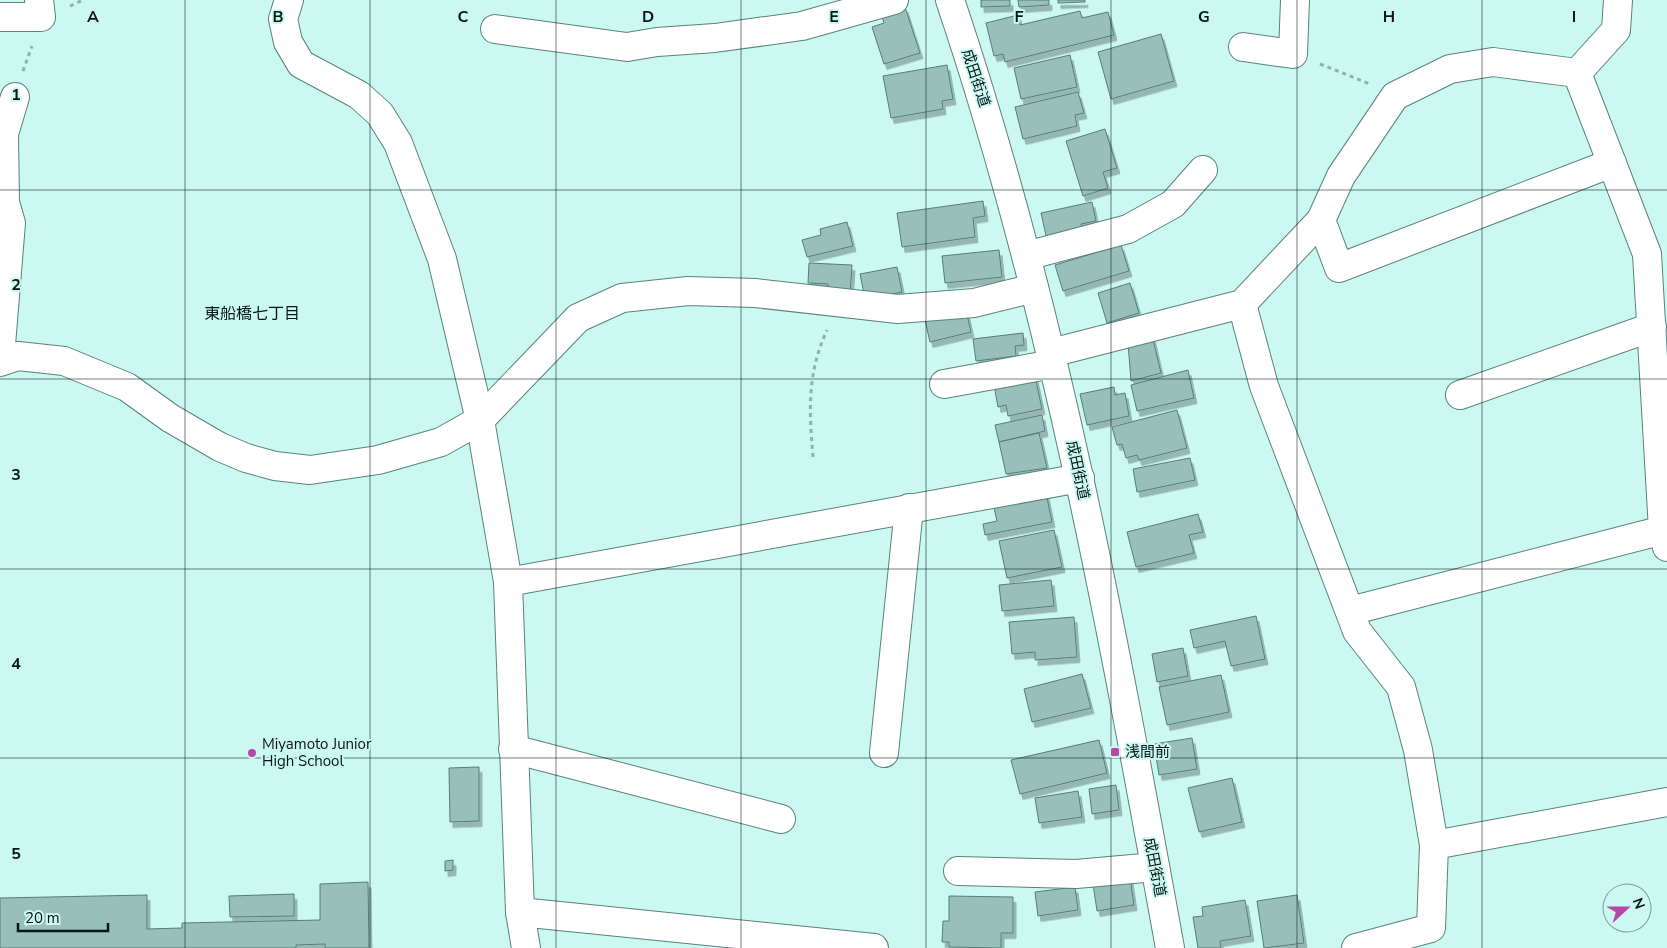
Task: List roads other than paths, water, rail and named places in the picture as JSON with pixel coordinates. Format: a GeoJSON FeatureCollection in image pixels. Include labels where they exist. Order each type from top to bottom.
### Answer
{"type":"FeatureCollection","features":[{"type":"Feature","properties":{"kind":"street"},"geometry":{"type":"LineString","coordinates":[[0,17],[41,17],[39,0]]}},
{"type":"Feature","properties":{"kind":"street"},"geometry":{"type":"LineString","coordinates":[[289,0],[283,19],[288,42],[301,64],[359,96],[380,114],[398,143],[442,259],[480,420],[508,582],[520,912],[526,948]]}},
{"type":"Feature","properties":{"kind":"street"},"geometry":{"type":"LineString","coordinates":[[495,30],[627,47],[802,26],[894,0]]}},
{"type":"Feature","properties":{"kind":"street","name":"成田街道"},"geometry":{"type":"LineString","coordinates":[[950,0],[982,97],[1026,256],[1080,478],[1170,948]]}},
{"type":"Feature","properties":{"kind":"street"},"geometry":{"type":"LineString","coordinates":[[1243,47],[1293,54],[1295,0]]}},
{"type":"Feature","properties":{"kind":"street"},"geometry":{"type":"LineString","coordinates":[[1577,74],[1616,30],[1618,0]]}},
{"type":"Feature","properties":{"kind":"street"},"geometry":{"type":"LineString","coordinates":[[944,384],[1052,359],[1242,304],[1321,220],[1341,176],[1395,96],[1450,69],[1493,62],[1577,74]]}},
{"type":"Feature","properties":{"kind":"street"},"geometry":{"type":"LineString","coordinates":[[1350,611],[1666,535],[1652,327],[1657,252],[1612,162],[1577,74]]}},
{"type":"Feature","properties":{"kind":"street"},"geometry":{"type":"LineString","coordinates":[[0,358],[12,223],[5,202],[4,134],[15,97]]}},
{"type":"Feature","properties":{"kind":"street"},"geometry":{"type":"LineString","coordinates":[[1321,220],[1339,268],[1612,162]]}},
{"type":"Feature","properties":{"kind":"street"},"geometry":{"type":"LineString","coordinates":[[1026,256],[1128,229],[1173,204],[1203,170]]}},
{"type":"Feature","properties":{"kind":"street"},"geometry":{"type":"LineString","coordinates":[[0,362],[18,356],[64,361],[127,387],[170,418],[220,448],[275,466],[310,470],[378,460],[441,442],[480,420],[578,318],[622,298],[688,291],[755,293],[898,309],[974,303],[1034,288]]}},
{"type":"Feature","properties":{"kind":"street"},"geometry":{"type":"LineString","coordinates":[[1242,304],[1264,386],[1357,631],[1401,686],[1418,750],[1434,845],[1431,928],[1384,945],[1356,948]]}},
{"type":"Feature","properties":{"kind":"street"},"geometry":{"type":"LineString","coordinates":[[1460,395],[1652,327]]}},
{"type":"Feature","properties":{"kind":"street"},"geometry":{"type":"LineString","coordinates":[[508,582],[1080,478]]}},
{"type":"Feature","properties":{"kind":"street"},"geometry":{"type":"LineString","coordinates":[[884,753],[909,508]]}},
{"type":"Feature","properties":{"kind":"street"},"geometry":{"type":"LineString","coordinates":[[513,749],[781,819]]}},
{"type":"Feature","properties":{"kind":"street"},"geometry":{"type":"LineString","coordinates":[[1434,845],[1667,802]]}},
{"type":"Feature","properties":{"kind":"street"},"geometry":{"type":"LineString","coordinates":[[958,870],[1076,874],[1156,867]]}},
{"type":"Feature","properties":{"kind":"street"},"geometry":{"type":"LineString","coordinates":[[520,912],[874,948]]}},
{"type":"Feature","properties":{"kind":"place","name":"浅間前"},"geometry":{"type":"Point","coordinates":[1115,752]}},
{"type":"Feature","properties":{"kind":"place","name":"Miyamoto Junior High School"},"geometry":{"type":"Point","coordinates":[252,753]}},
{"type":"Feature","properties":{"kind":"district","name":"東船橋七丁目"},"geometry":{"type":"Point","coordinates":[252,313]}}]}
